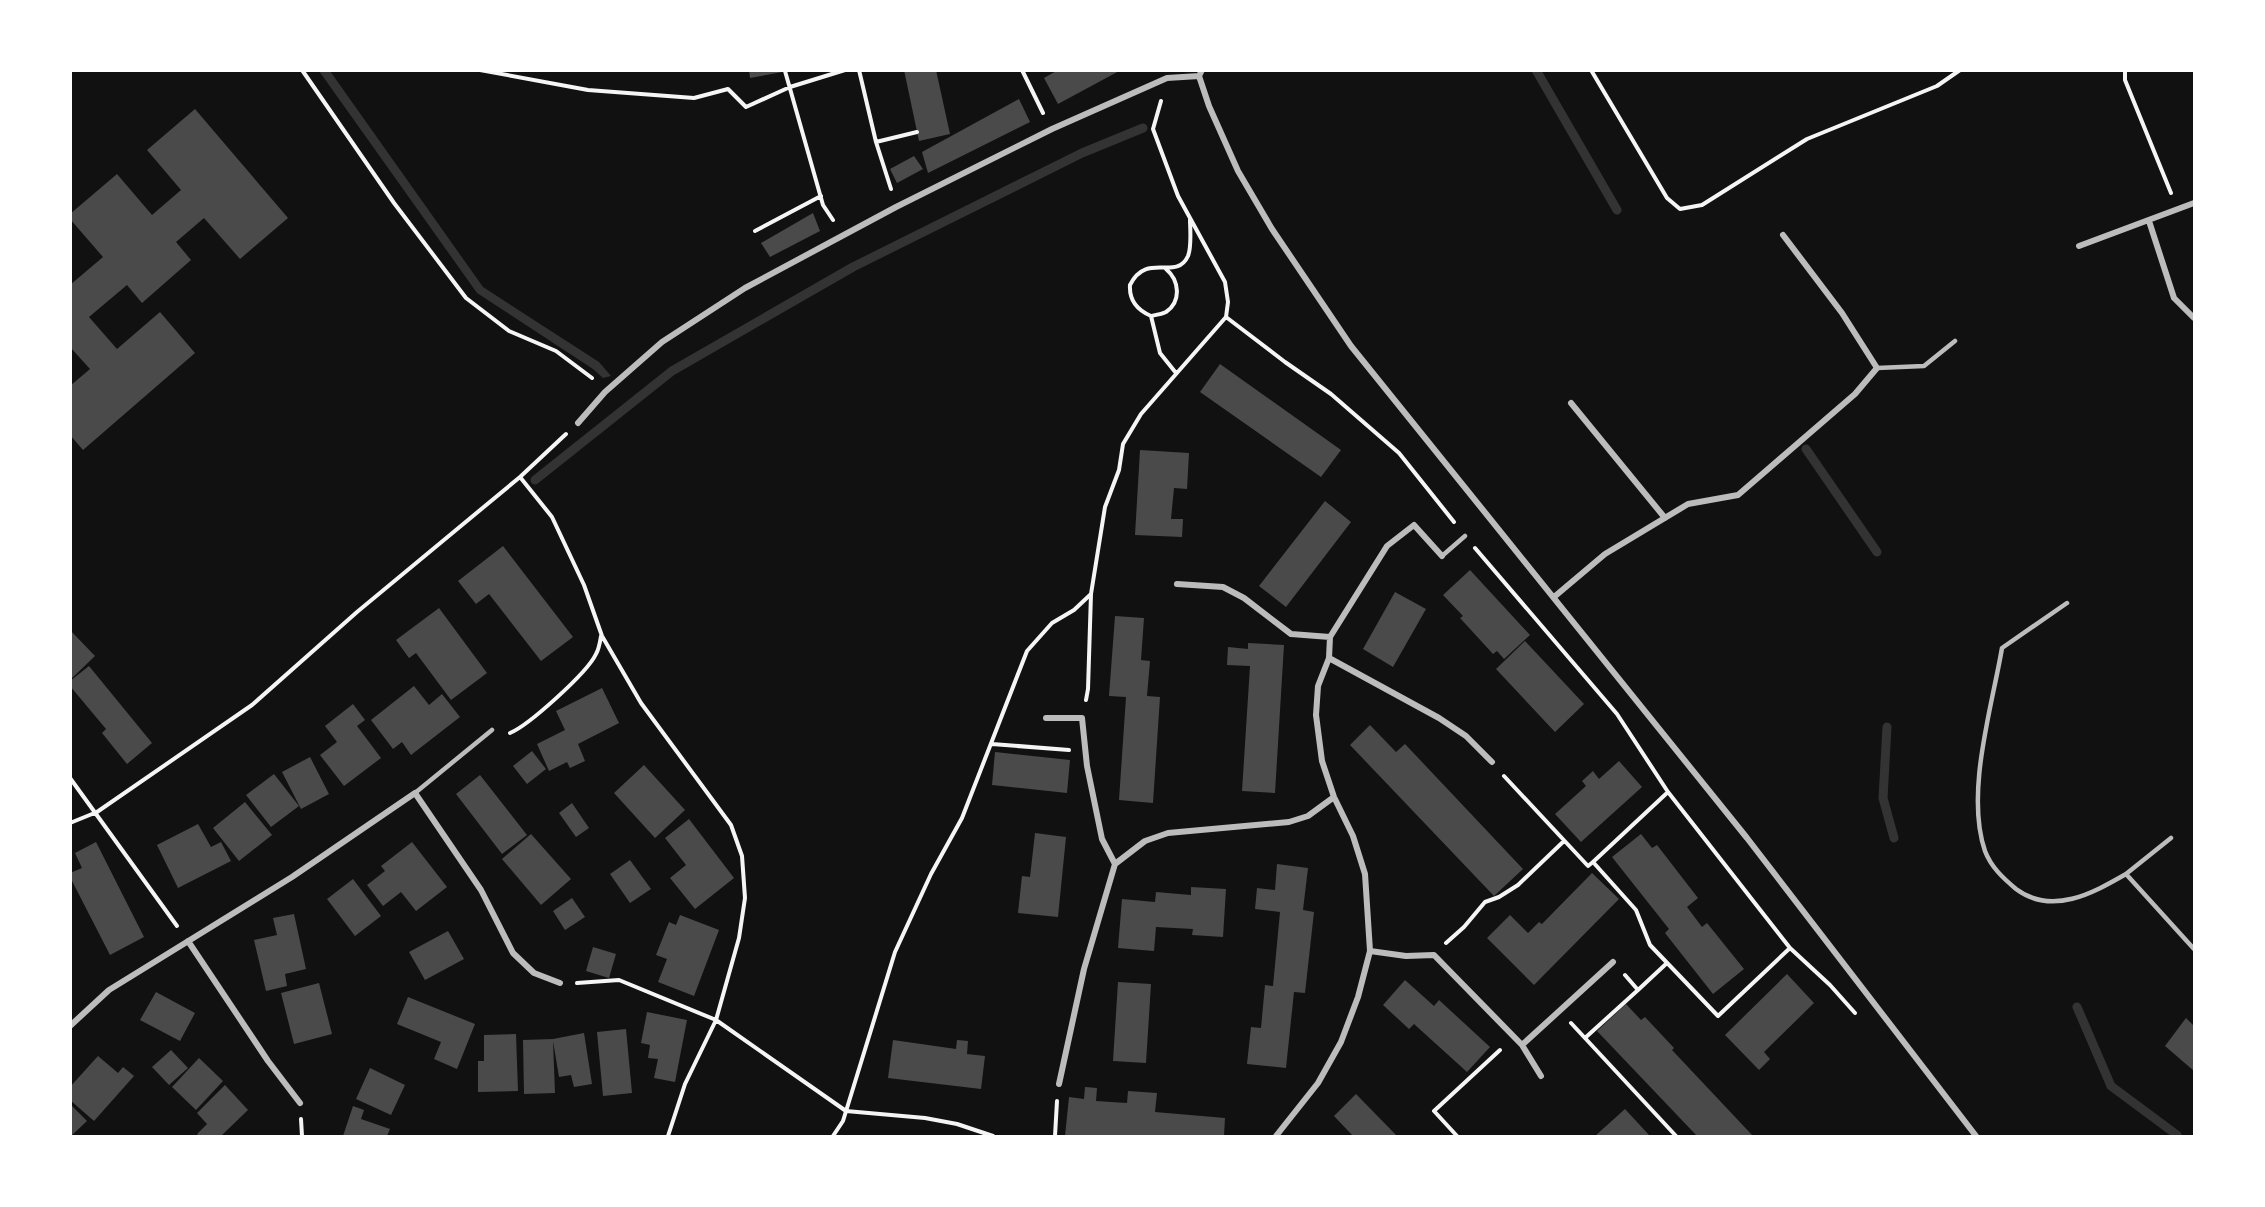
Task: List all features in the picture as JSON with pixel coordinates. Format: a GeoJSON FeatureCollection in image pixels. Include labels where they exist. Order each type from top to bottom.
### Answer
{"type":"FeatureCollection","features":[{"type":"Feature","properties":{"kind":"street"},"geometry":{"type":"LineString","coordinates":[[578,423],[605,392],[662,342],[745,288],[896,207],[1052,129],[1167,78],[1201,73],[1209,106],[1238,171],[1272,229],[1351,346],[1747,838],[1976,1137]]}},
{"type":"Feature","properties":{"kind":"street"},"geometry":{"type":"LineString","coordinates":[[2079,246],[2194,204]]}},
{"type":"Feature","properties":{"kind":"street"},"geometry":{"type":"LineString","coordinates":[[2149,222],[2174,298],[2194,318]]}},
{"type":"Feature","properties":{"kind":"street"},"geometry":{"type":"LineString","coordinates":[[1554,597],[1605,554],[1688,504],[1738,495],[1855,394],[1877,368],[1842,313],[1784,235]]}},
{"type":"Feature","properties":{"kind":"street"},"geometry":{"type":"LineString","coordinates":[[1571,403],[1665,518]]}},
{"type":"Feature","properties":{"kind":"street"},"geometry":{"type":"LineString","coordinates":[[1276,1137],[1318,1083],[1341,1042],[1358,997],[1370,951],[1365,874],[1353,836],[1334,797],[1322,761],[1316,714],[1318,686],[1329,658],[1330,637],[1387,546],[1414,525],[1442,556]]}},
{"type":"Feature","properties":{"kind":"street"},"geometry":{"type":"LineString","coordinates":[[1177,584],[1223,587],[1245,598],[1291,634],[1330,637]]}},
{"type":"Feature","properties":{"kind":"street"},"geometry":{"type":"LineString","coordinates":[[1329,658],[1439,717],[1466,736],[1492,762]]}},
{"type":"Feature","properties":{"kind":"street"},"geometry":{"type":"LineString","coordinates":[[1046,718],[1082,718],[1102,839],[1115,864]]}},
{"type":"Feature","properties":{"kind":"street"},"geometry":{"type":"LineString","coordinates":[[70,1026],[109,990],[292,877],[415,793],[481,890],[513,953],[534,973],[560,983]]}},
{"type":"Feature","properties":{"kind":"street"},"geometry":{"type":"LineString","coordinates":[[1059,1084],[1084,969],[1115,864],[1145,841],[1168,833],[1289,822],[1308,816],[1334,797]]}},
{"type":"Feature","properties":{"kind":"street"},"geometry":{"type":"LineString","coordinates":[[188,941],[268,1061],[300,1103]]}},
{"type":"Feature","properties":{"kind":"street"},"geometry":{"type":"LineString","coordinates":[[1370,951],[1407,956],[1434,955],[1522,1045],[1541,1077]]}},
{"type":"Feature","properties":{"kind":"street"},"geometry":{"type":"LineString","coordinates":[[1522,1045],[1613,962]]}},
{"type":"Feature","properties":{"kind":"lane"},"geometry":{"type":"LineString","coordinates":[[1877,368],[1924,366],[1955,340]]}},
{"type":"Feature","properties":{"kind":"lane"},"geometry":{"type":"LineString","coordinates":[[1442,556],[1465,536]]}},
{"type":"Feature","properties":{"kind":"lane"},"geometry":{"type":"LineString","coordinates":[[2067,603],[2002,648],[1983,740],[1979,786],[1979,822],[1985,852],[1999,875],[2020,891],[2042,901],[2070,901],[2093,893],[2126,874],[2171,838]]}},
{"type":"Feature","properties":{"kind":"lane"},"geometry":{"type":"LineString","coordinates":[[415,793],[492,730]]}},
{"type":"Feature","properties":{"kind":"lane"},"geometry":{"type":"LineString","coordinates":[[2126,874],[2194,949]]}},
{"type":"Feature","properties":{"kind":"path"},"geometry":{"type":"LineString","coordinates":[[302,70],[394,203],[466,298],[509,331],[556,351],[589,374],[605,392]]}},
{"type":"Feature","properties":{"kind":"path"},"geometry":{"type":"LineString","coordinates":[[480,70],[588,90],[694,98],[728,89],[746,107],[790,87],[845,70]]}},
{"type":"Feature","properties":{"kind":"path"},"geometry":{"type":"LineString","coordinates":[[859,70],[876,142],[896,207]]}},
{"type":"Feature","properties":{"kind":"path"},"geometry":{"type":"LineString","coordinates":[[1022,70],[1052,129]]}},
{"type":"Feature","properties":{"kind":"path"},"geometry":{"type":"LineString","coordinates":[[1591,70],[1667,198],[1680,210],[1702,205],[1807,139],[1937,86],[1960,70]]}},
{"type":"Feature","properties":{"kind":"path"},"geometry":{"type":"LineString","coordinates":[[2125,70],[2125,80],[2178,210]]}},
{"type":"Feature","properties":{"kind":"path"},"geometry":{"type":"LineString","coordinates":[[785,71],[823,205],[843,236]]}},
{"type":"Feature","properties":{"kind":"path"},"geometry":{"type":"LineString","coordinates":[[1082,718],[1089,689],[1090,594],[1105,507],[1119,470],[1123,444],[1141,414],[1226,317],[1228,302],[1225,282],[1178,196],[1153,129],[1167,78]]}},
{"type":"Feature","properties":{"kind":"path"},"geometry":{"type":"LineString","coordinates":[[876,142],[917,132]]}},
{"type":"Feature","properties":{"kind":"path"},"geometry":{"type":"LineString","coordinates":[[755,231],[821,196]]}},
{"type":"Feature","properties":{"kind":"path"},"geometry":{"type":"LineString","coordinates":[[1176,374],[1160,353],[1151,316],[1135,305],[1129,293],[1130,285],[1141,270],[1179,266],[1189,254],[1190,218]]}},
{"type":"Feature","properties":{"kind":"path"},"geometry":{"type":"LineString","coordinates":[[1151,316],[1166,312],[1176,297],[1177,285],[1166,268]]}},
{"type":"Feature","properties":{"kind":"path"},"geometry":{"type":"LineString","coordinates":[[1226,317],[1331,394],[1399,453],[1465,536],[1617,714],[1668,792],[1790,948],[1830,985],[1857,1015],[1865,1020],[1887,1019]]}},
{"type":"Feature","properties":{"kind":"path"},"geometry":{"type":"LineString","coordinates":[[70,824],[97,812],[252,705],[357,612],[520,477],[578,423]]}},
{"type":"Feature","properties":{"kind":"path"},"geometry":{"type":"LineString","coordinates":[[520,477],[552,517],[584,585],[602,636],[641,702],[730,825],[742,856],[746,898],[739,938],[716,1020],[685,1084],[668,1137]]}},
{"type":"Feature","properties":{"kind":"path"},"geometry":{"type":"LineString","coordinates":[[833,1137],[843,1121],[895,952],[962,818],[1027,651],[1052,623],[1074,609],[1090,594]]}},
{"type":"Feature","properties":{"kind":"path"},"geometry":{"type":"LineString","coordinates":[[492,730],[512,733],[530,721],[584,672],[596,654],[602,636]]}},
{"type":"Feature","properties":{"kind":"path"},"geometry":{"type":"LineString","coordinates":[[992,744],[1086,751]]}},
{"type":"Feature","properties":{"kind":"path"},"geometry":{"type":"LineString","coordinates":[[1492,762],[1588,866],[1668,792]]}},
{"type":"Feature","properties":{"kind":"path"},"geometry":{"type":"LineString","coordinates":[[70,778],[97,812],[188,941]]}},
{"type":"Feature","properties":{"kind":"path"},"geometry":{"type":"LineString","coordinates":[[1434,955],[1464,927],[1485,902],[1499,897],[1518,885],[1564,841]]}},
{"type":"Feature","properties":{"kind":"path"},"geometry":{"type":"LineString","coordinates":[[1593,862],[1635,910],[1650,945],[1718,1016],[1790,948]]}},
{"type":"Feature","properties":{"kind":"path"},"geometry":{"type":"LineString","coordinates":[[1613,962],[1638,990]]}},
{"type":"Feature","properties":{"kind":"path"},"geometry":{"type":"LineString","coordinates":[[1585,1038],[1667,963]]}},
{"type":"Feature","properties":{"kind":"path"},"geometry":{"type":"LineString","coordinates":[[560,983],[619,980],[716,1020],[846,1111],[925,1118],[957,1124],[993,1137]]}},
{"type":"Feature","properties":{"kind":"path"},"geometry":{"type":"LineString","coordinates":[[1560,1010],[1676,1137]]}},
{"type":"Feature","properties":{"kind":"path"},"geometry":{"type":"LineString","coordinates":[[1457,1137],[1434,1111],[1514,1036]]}},
{"type":"Feature","properties":{"kind":"path"},"geometry":{"type":"LineString","coordinates":[[1055,1137],[1059,1084]]}},
{"type":"Feature","properties":{"kind":"shaded area"},"geometry":{"type":"Polygon","coordinates":[[[319,71],[330,71],[483,287],[599,362],[611,376],[603,378],[593,369],[477,293],[319,71]]]}},
{"type":"Feature","properties":{"kind":"building"},"geometry":{"type":"Polygon","coordinates":[[[749,70],[782,70],[782,72],[750,78],[749,70]]]}},
{"type":"Feature","properties":{"kind":"building"},"geometry":{"type":"Polygon","coordinates":[[[904,70],[936,70],[950,134],[919,141],[904,70]]]}},
{"type":"Feature","properties":{"kind":"building"},"geometry":{"type":"Polygon","coordinates":[[[1058,70],[1121,70],[1058,104],[1044,78],[1058,70]]]}},
{"type":"Feature","properties":{"kind":"building"},"geometry":{"type":"Polygon","coordinates":[[[1019,99],[1030,122],[928,173],[922,152],[1019,99]]]}},
{"type":"Feature","properties":{"kind":"building"},"geometry":{"type":"Polygon","coordinates":[[[195,109],[288,218],[240,259],[204,218],[176,242],[191,260],[142,303],[127,285],[89,317],[117,349],[160,312],[195,353],[83,450],[70,435],[70,386],[90,369],[70,347],[70,285],[103,257],[70,219],[70,214],[117,174],[152,215],[181,190],[147,150],[195,109]]]}},
{"type":"Feature","properties":{"kind":"building"},"geometry":{"type":"Polygon","coordinates":[[[914,156],[923,169],[897,183],[890,169],[914,156]]]}},
{"type":"Feature","properties":{"kind":"building"},"geometry":{"type":"Polygon","coordinates":[[[813,213],[820,231],[770,257],[761,243],[813,213]]]}},
{"type":"Feature","properties":{"kind":"building"},"geometry":{"type":"Polygon","coordinates":[[[1220,364],[1341,450],[1321,477],[1200,392],[1220,364]]]}},
{"type":"Feature","properties":{"kind":"building"},"geometry":{"type":"Polygon","coordinates":[[[1140,450],[1189,453],[1187,489],[1174,488],[1171,519],[1183,519],[1182,537],[1135,535],[1140,450]]]}},
{"type":"Feature","properties":{"kind":"building"},"geometry":{"type":"Polygon","coordinates":[[[1325,501],[1351,522],[1286,607],[1259,586],[1325,501]]]}},
{"type":"Feature","properties":{"kind":"building"},"geometry":{"type":"Polygon","coordinates":[[[503,546],[573,637],[541,661],[489,594],[476,604],[458,581],[503,546]]]}},
{"type":"Feature","properties":{"kind":"building"},"geometry":{"type":"Polygon","coordinates":[[[1470,570],[1530,635],[1504,659],[1497,651],[1493,654],[1460,618],[1463,616],[1443,595],[1470,570]]]}},
{"type":"Feature","properties":{"kind":"building"},"geometry":{"type":"Polygon","coordinates":[[[1395,592],[1426,609],[1393,667],[1363,649],[1395,592]]]}},
{"type":"Feature","properties":{"kind":"building"},"geometry":{"type":"Polygon","coordinates":[[[439,608],[487,673],[451,700],[416,653],[409,658],[396,640],[439,608]]]}},
{"type":"Feature","properties":{"kind":"building"},"geometry":{"type":"Polygon","coordinates":[[[1115,616],[1144,618],[1141,660],[1150,661],[1147,696],[1160,697],[1153,803],[1119,800],[1126,697],[1109,696],[1115,616]]]}},
{"type":"Feature","properties":{"kind":"building"},"geometry":{"type":"Polygon","coordinates":[[[70,630],[95,656],[70,680],[70,630]]]}},
{"type":"Feature","properties":{"kind":"building"},"geometry":{"type":"Polygon","coordinates":[[[1525,641],[1584,704],[1555,732],[1496,669],[1525,641]]]}},
{"type":"Feature","properties":{"kind":"building"},"geometry":{"type":"Polygon","coordinates":[[[1248,643],[1284,645],[1275,793],[1242,791],[1250,666],[1227,665],[1228,647],[1248,649],[1248,643]]]}},
{"type":"Feature","properties":{"kind":"building"},"geometry":{"type":"Polygon","coordinates":[[[89,666],[152,743],[127,764],[102,733],[106,729],[70,686],[70,681],[89,666]]]}},
{"type":"Feature","properties":{"kind":"building"},"geometry":{"type":"Polygon","coordinates":[[[414,686],[429,705],[442,694],[460,717],[411,755],[402,742],[393,749],[371,720],[414,686]]]}},
{"type":"Feature","properties":{"kind":"building"},"geometry":{"type":"Polygon","coordinates":[[[602,688],[619,723],[578,744],[585,761],[570,768],[567,762],[549,771],[537,744],[565,730],[556,711],[602,688]]]}},
{"type":"Feature","properties":{"kind":"building"},"geometry":{"type":"Polygon","coordinates":[[[353,704],[365,720],[357,726],[381,758],[344,786],[320,755],[337,742],[325,726],[353,704]]]}},
{"type":"Feature","properties":{"kind":"building"},"geometry":{"type":"Polygon","coordinates":[[[1370,725],[1396,752],[1405,744],[1523,869],[1494,896],[1350,745],[1370,725]]]}},
{"type":"Feature","properties":{"kind":"building"},"geometry":{"type":"Polygon","coordinates":[[[532,751],[546,769],[527,784],[513,766],[532,751]]]}},
{"type":"Feature","properties":{"kind":"building"},"geometry":{"type":"Polygon","coordinates":[[[995,752],[1070,760],[1067,793],[992,785],[995,752]]]}},
{"type":"Feature","properties":{"kind":"building"},"geometry":{"type":"Polygon","coordinates":[[[310,757],[329,794],[301,809],[282,772],[310,757]]]}},
{"type":"Feature","properties":{"kind":"building"},"geometry":{"type":"Polygon","coordinates":[[[1619,761],[1642,787],[1581,842],[1555,814],[1586,786],[1582,781],[1593,771],[1599,779],[1619,761]]]}},
{"type":"Feature","properties":{"kind":"building"},"geometry":{"type":"Polygon","coordinates":[[[644,765],[685,810],[655,838],[614,793],[644,765]]]}},
{"type":"Feature","properties":{"kind":"building"},"geometry":{"type":"Polygon","coordinates":[[[274,774],[299,806],[271,827],[246,795],[274,774]]]}},
{"type":"Feature","properties":{"kind":"building"},"geometry":{"type":"Polygon","coordinates":[[[480,775],[527,835],[502,854],[456,794],[480,775]]]}},
{"type":"Feature","properties":{"kind":"building"},"geometry":{"type":"Polygon","coordinates":[[[245,802],[272,835],[239,861],[213,828],[245,802]]]}},
{"type":"Feature","properties":{"kind":"building"},"geometry":{"type":"Polygon","coordinates":[[[572,803],[589,828],[576,837],[559,813],[572,803]]]}},
{"type":"Feature","properties":{"kind":"building"},"geometry":{"type":"Polygon","coordinates":[[[689,819],[734,878],[695,909],[670,878],[686,865],[665,838],[689,819]]]}},
{"type":"Feature","properties":{"kind":"building"},"geometry":{"type":"Polygon","coordinates":[[[198,824],[211,847],[221,842],[231,861],[178,888],[157,845],[198,824]]]}},
{"type":"Feature","properties":{"kind":"building"},"geometry":{"type":"Polygon","coordinates":[[[1035,833],[1066,837],[1058,917],[1018,913],[1022,876],[1030,877],[1035,833]]]}},
{"type":"Feature","properties":{"kind":"building"},"geometry":{"type":"Polygon","coordinates":[[[531,834],[571,879],[541,905],[502,859],[531,834]]]}},
{"type":"Feature","properties":{"kind":"building"},"geometry":{"type":"Polygon","coordinates":[[[1641,834],[1652,848],[1657,845],[1698,898],[1687,907],[1702,927],[1707,923],[1744,969],[1713,994],[1665,933],[1669,929],[1612,857],[1641,834]]]}},
{"type":"Feature","properties":{"kind":"building"},"geometry":{"type":"Polygon","coordinates":[[[96,842],[144,937],[110,955],[70,877],[70,873],[82,868],[75,853],[96,842]]]}},
{"type":"Feature","properties":{"kind":"building"},"geometry":{"type":"Polygon","coordinates":[[[412,842],[447,887],[416,911],[401,892],[383,906],[367,885],[385,871],[381,866],[412,842]]]}},
{"type":"Feature","properties":{"kind":"building"},"geometry":{"type":"Polygon","coordinates":[[[630,860],[651,889],[630,903],[610,874],[630,860]]]}},
{"type":"Feature","properties":{"kind":"building"},"geometry":{"type":"Polygon","coordinates":[[[1277,864],[1308,868],[1303,910],[1314,912],[1305,993],[1294,992],[1286,1068],[1247,1064],[1251,1027],[1261,1028],[1265,985],[1273,986],[1280,912],[1255,909],[1257,888],[1275,890],[1277,864]]]}},
{"type":"Feature","properties":{"kind":"building"},"geometry":{"type":"Polygon","coordinates":[[[1592,873],[1619,899],[1534,985],[1487,938],[1510,915],[1528,933],[1539,922],[1542,924],[1592,873]]]}},
{"type":"Feature","properties":{"kind":"building"},"geometry":{"type":"Polygon","coordinates":[[[353,879],[381,916],[355,936],[327,899],[353,879]]]}},
{"type":"Feature","properties":{"kind":"building"},"geometry":{"type":"Polygon","coordinates":[[[1191,887],[1226,889],[1223,937],[1192,935],[1193,929],[1156,927],[1154,951],[1118,948],[1122,899],[1155,902],[1156,892],[1191,895],[1191,887]]]}},
{"type":"Feature","properties":{"kind":"building"},"geometry":{"type":"Polygon","coordinates":[[[572,898],[585,917],[565,930],[553,911],[572,898]]]}},
{"type":"Feature","properties":{"kind":"building"},"geometry":{"type":"Polygon","coordinates":[[[294,914],[306,969],[285,974],[287,986],[266,991],[254,940],[277,935],[273,918],[294,914]]]}},
{"type":"Feature","properties":{"kind":"building"},"geometry":{"type":"Polygon","coordinates":[[[680,915],[719,930],[694,996],[658,982],[667,959],[656,955],[669,922],[676,925],[680,915]]]}},
{"type":"Feature","properties":{"kind":"building"},"geometry":{"type":"Polygon","coordinates":[[[448,931],[464,959],[425,980],[409,952],[448,931]]]}},
{"type":"Feature","properties":{"kind":"building"},"geometry":{"type":"Polygon","coordinates":[[[593,947],[616,954],[609,978],[586,971],[593,947]]]}},
{"type":"Feature","properties":{"kind":"building"},"geometry":{"type":"Polygon","coordinates":[[[1787,974],[1814,1003],[1764,1052],[1770,1059],[1759,1070],[1725,1035],[1787,974]]]}},
{"type":"Feature","properties":{"kind":"building"},"geometry":{"type":"Polygon","coordinates":[[[1405,980],[1434,1006],[1439,1000],[1490,1047],[1467,1072],[1414,1024],[1409,1029],[1383,1005],[1405,980]]]}},
{"type":"Feature","properties":{"kind":"building"},"geometry":{"type":"Polygon","coordinates":[[[1118,982],[1151,984],[1146,1063],[1113,1061],[1118,982]]]}},
{"type":"Feature","properties":{"kind":"building"},"geometry":{"type":"Polygon","coordinates":[[[319,983],[332,1034],[294,1044],[281,993],[319,983]]]}},
{"type":"Feature","properties":{"kind":"building"},"geometry":{"type":"Polygon","coordinates":[[[156,992],[195,1013],[180,1041],[140,1020],[156,992]]]}},
{"type":"Feature","properties":{"kind":"building"},"geometry":{"type":"Polygon","coordinates":[[[408,997],[475,1024],[457,1069],[434,1059],[441,1042],[397,1024],[408,997]]]}},
{"type":"Feature","properties":{"kind":"building"},"geometry":{"type":"Polygon","coordinates":[[[1626,1004],[1641,1020],[1645,1017],[1674,1048],[1672,1050],[1753,1136],[1697,1136],[1597,1031],[1626,1004]]]}},
{"type":"Feature","properties":{"kind":"building"},"geometry":{"type":"Polygon","coordinates":[[[647,1012],[687,1020],[675,1082],[654,1078],[658,1059],[648,1058],[650,1045],[641,1043],[647,1012]]]}},
{"type":"Feature","properties":{"kind":"building"},"geometry":{"type":"Polygon","coordinates":[[[2186,1018],[2194,1026],[2194,1071],[2165,1046],[2186,1018]]]}},
{"type":"Feature","properties":{"kind":"building"},"geometry":{"type":"Polygon","coordinates":[[[626,1029],[632,1093],[603,1096],[597,1032],[626,1029]]]}},
{"type":"Feature","properties":{"kind":"building"},"geometry":{"type":"Polygon","coordinates":[[[584,1033],[592,1084],[574,1087],[571,1075],[559,1077],[553,1041],[555,1093],[524,1094],[523,1040],[553,1039],[584,1033]]]}},
{"type":"Feature","properties":{"kind":"building"},"geometry":{"type":"Polygon","coordinates":[[[516,1034],[518,1091],[478,1092],[478,1061],[484,1061],[484,1035],[516,1034]]]}},
{"type":"Feature","properties":{"kind":"building"},"geometry":{"type":"Polygon","coordinates":[[[893,1040],[956,1049],[957,1040],[968,1041],[967,1054],[985,1056],[981,1089],[888,1078],[893,1040]]]}},
{"type":"Feature","properties":{"kind":"building"},"geometry":{"type":"Polygon","coordinates":[[[171,1050],[188,1068],[169,1085],[152,1067],[171,1050]]]}},
{"type":"Feature","properties":{"kind":"building"},"geometry":{"type":"Polygon","coordinates":[[[98,1056],[118,1073],[123,1067],[134,1076],[94,1121],[70,1100],[70,1087],[98,1056]]]}},
{"type":"Feature","properties":{"kind":"building"},"geometry":{"type":"Polygon","coordinates":[[[199,1058],[223,1081],[196,1110],[172,1087],[199,1058]]]}},
{"type":"Feature","properties":{"kind":"building"},"geometry":{"type":"Polygon","coordinates":[[[370,1068],[405,1085],[391,1115],[356,1099],[370,1068]]]}},
{"type":"Feature","properties":{"kind":"building"},"geometry":{"type":"Polygon","coordinates":[[[225,1085],[248,1110],[221,1136],[199,1136],[197,1134],[207,1124],[197,1113],[225,1085]]]}},
{"type":"Feature","properties":{"kind":"building"},"geometry":{"type":"Polygon","coordinates":[[[1085,1087],[1097,1088],[1096,1101],[1127,1103],[1128,1091],[1157,1093],[1155,1112],[1225,1118],[1224,1136],[1065,1136],[1069,1097],[1084,1099],[1085,1087]]]}},
{"type":"Feature","properties":{"kind":"building"},"geometry":{"type":"Polygon","coordinates":[[[1356,1094],[1397,1136],[1353,1136],[1334,1116],[1356,1094]]]}},
{"type":"Feature","properties":{"kind":"building"},"geometry":{"type":"Polygon","coordinates":[[[70,1104],[87,1121],[71,1136],[70,1136],[70,1104]]]}},
{"type":"Feature","properties":{"kind":"building"},"geometry":{"type":"Polygon","coordinates":[[[353,1106],[364,1110],[361,1119],[390,1129],[387,1136],[343,1136],[353,1106]]]}},
{"type":"Feature","properties":{"kind":"building"},"geometry":{"type":"Polygon","coordinates":[[[1625,1109],[1649,1135],[1595,1136],[1625,1109]]]}},
{"type":"Feature","properties":{"kind":"waterway"},"geometry":{"type":"LineString","coordinates":[[1536,70],[1617,210]]}},
{"type":"Feature","properties":{"kind":"waterway"},"geometry":{"type":"LineString","coordinates":[[535,480],[672,371],[853,267],[1082,153],[1143,128]]}},
{"type":"Feature","properties":{"kind":"waterway"},"geometry":{"type":"LineString","coordinates":[[1806,449],[1877,552]]}},
{"type":"Feature","properties":{"kind":"waterway"},"geometry":{"type":"LineString","coordinates":[[1887,727],[1883,798],[1894,838]]}},
{"type":"Feature","properties":{"kind":"waterway"},"geometry":{"type":"LineString","coordinates":[[2077,1007],[2111,1086],[2177,1135]]}}]}
